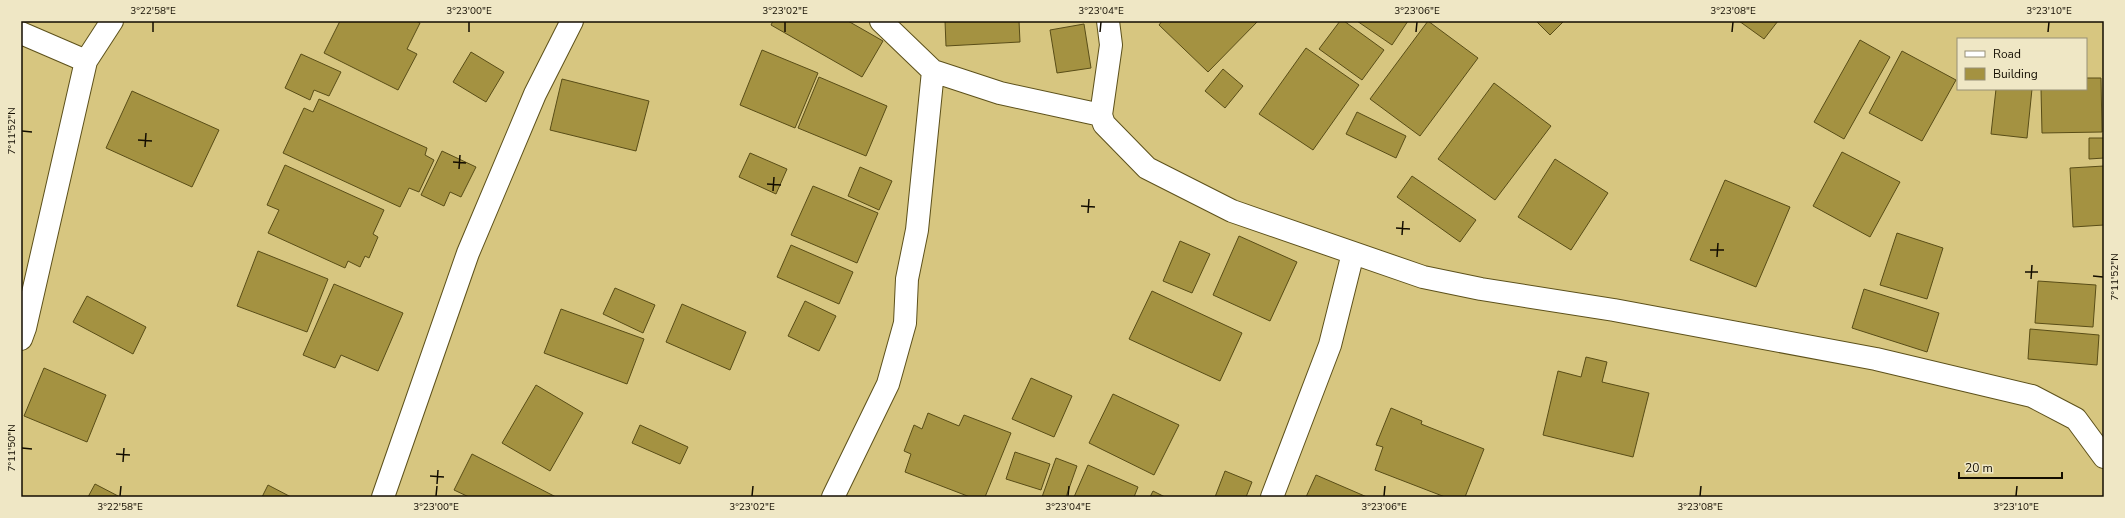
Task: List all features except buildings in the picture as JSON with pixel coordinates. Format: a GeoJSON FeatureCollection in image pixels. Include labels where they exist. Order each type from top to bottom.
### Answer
{"type":"FeatureCollection","features":[{"type":"Feature","properties":{"kind":"street"},"geometry":{"type":"LineString","coordinates":[[21,339],[86,61],[112,21]]}},
{"type":"Feature","properties":{"kind":"street"},"geometry":{"type":"LineString","coordinates":[[382,497],[468,252],[535,94],[572,21]]}},
{"type":"Feature","properties":{"kind":"street"},"geometry":{"type":"LineString","coordinates":[[881,21],[933,71],[1000,93],[1101,114]]}},
{"type":"Feature","properties":{"kind":"street"},"geometry":{"type":"LineString","coordinates":[[1108,21],[1111,45],[1101,114],[1104,124],[1147,168],[1232,211],[1423,277],[1614,310],[1876,359],[2032,396],[2076,419],[2104,456]]}},
{"type":"Feature","properties":{"kind":"street"},"geometry":{"type":"LineString","coordinates":[[21,33],[86,61]]}},
{"type":"Feature","properties":{"kind":"street"},"geometry":{"type":"LineString","coordinates":[[834,497],[888,384],[905,323],[907,279],[917,230],[933,71]]}},
{"type":"Feature","properties":{"kind":"street"},"geometry":{"type":"LineString","coordinates":[[1272,497],[1330,345],[1353,253]]}}]}
